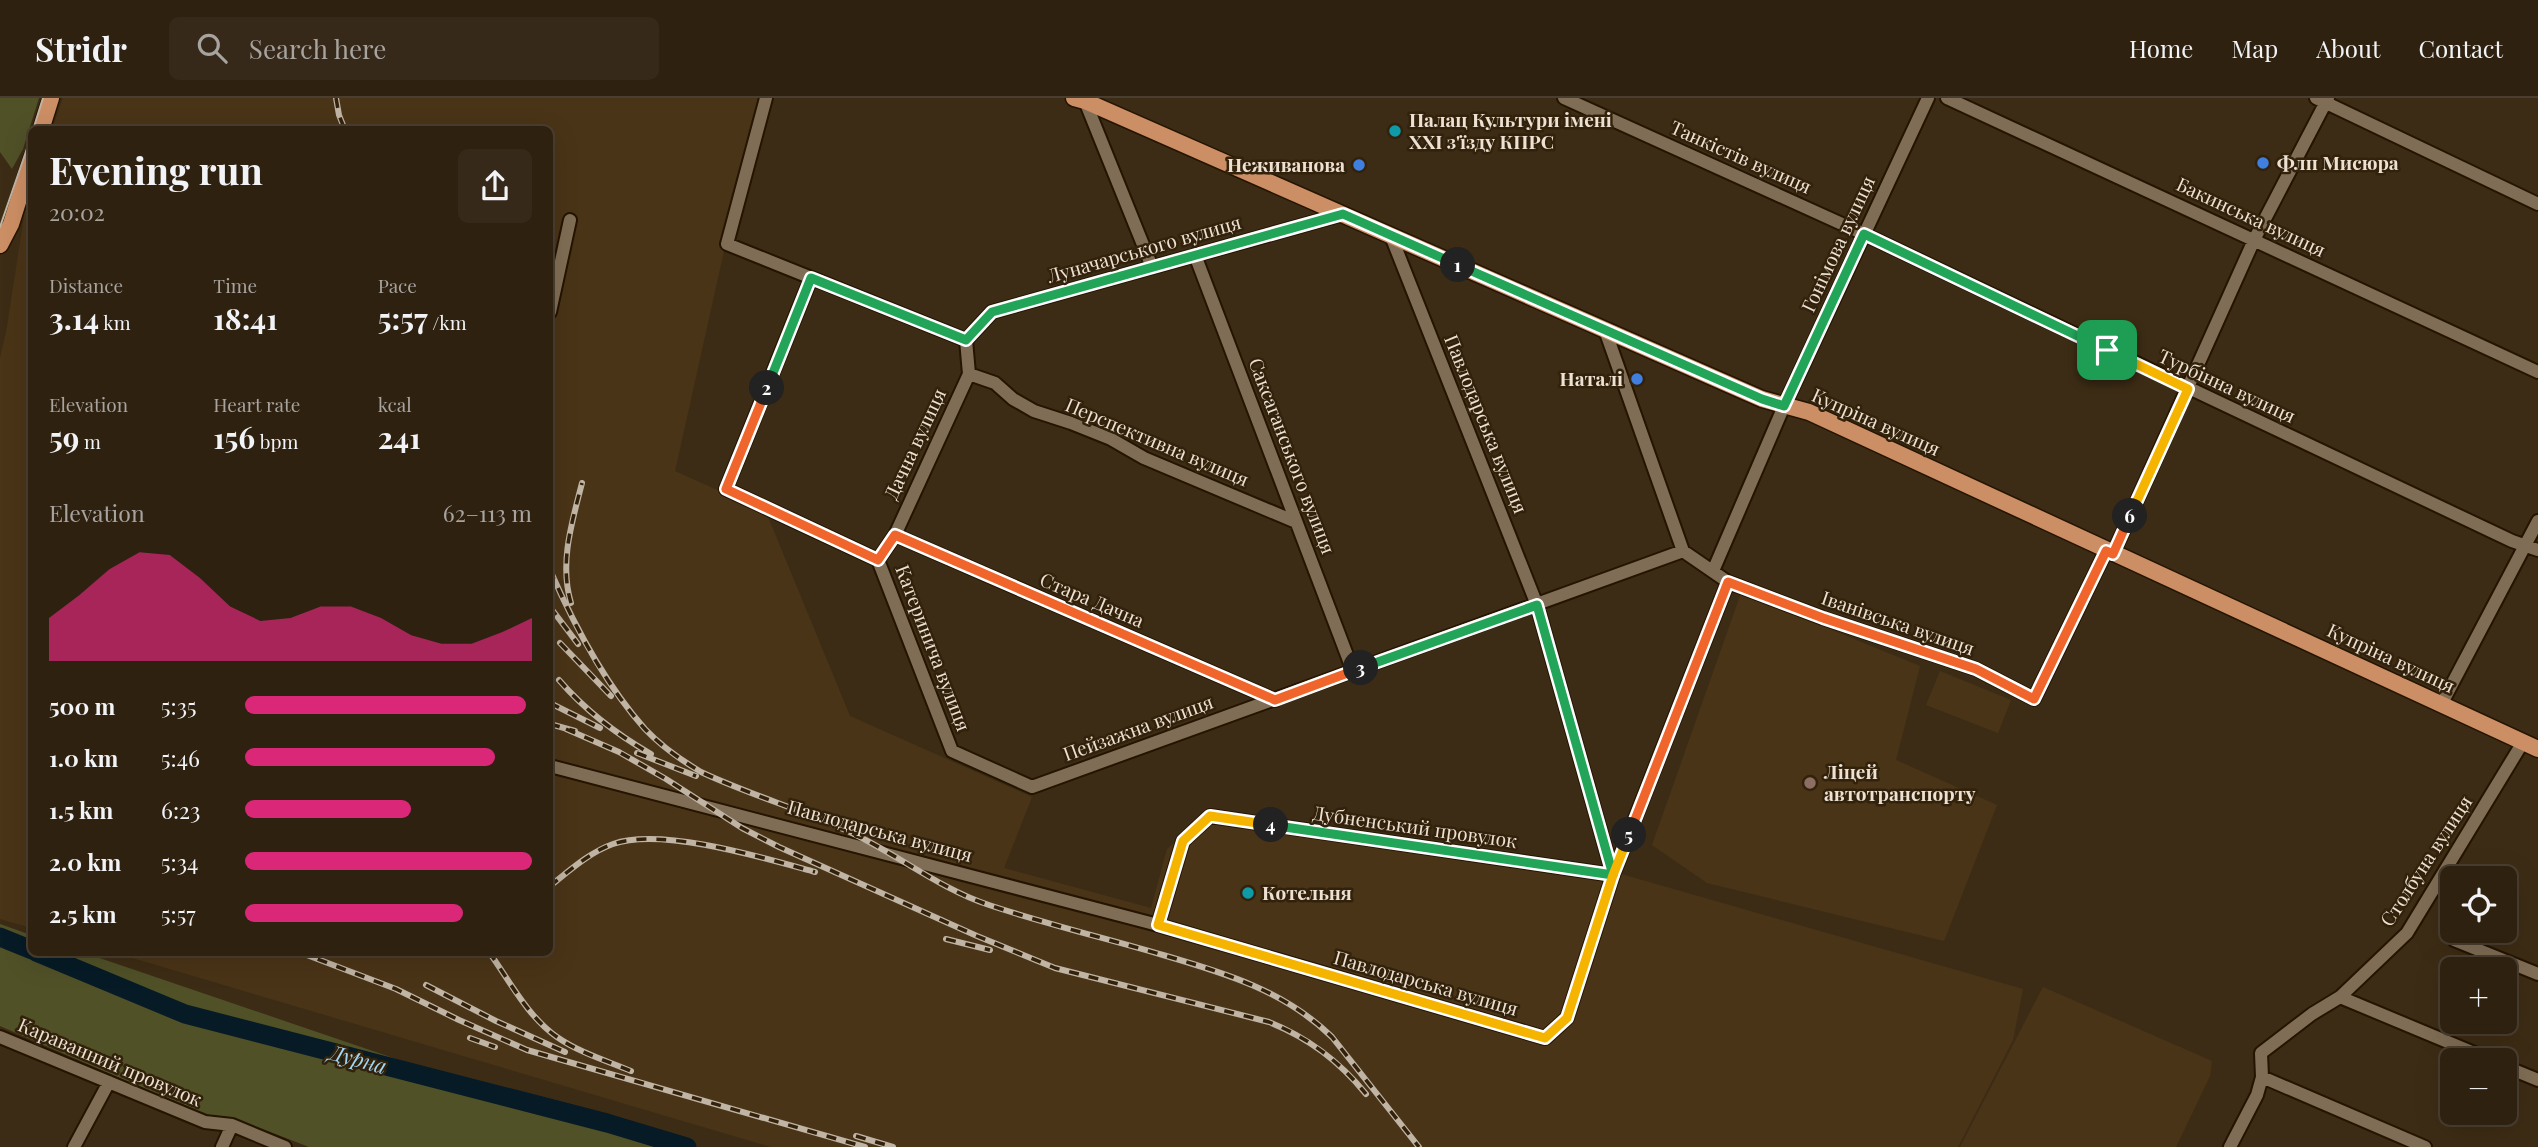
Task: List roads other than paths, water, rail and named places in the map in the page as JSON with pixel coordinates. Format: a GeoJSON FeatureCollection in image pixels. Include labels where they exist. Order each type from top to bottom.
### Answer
{"type":"FeatureCollection","features":[{"type":"Feature","properties":{"kind":"main road"},"geometry":{"type":"LineString","coordinates":[[42,126],[51,98]]}},
{"type":"Feature","properties":{"kind":"main road","name":"Купріна вулиця"},"geometry":{"type":"LineString","coordinates":[[1080,99],[1762,399],[1809,412],[2531,745]]}},
{"type":"Feature","properties":{"kind":"main road"},"geometry":{"type":"LineString","coordinates":[[0,245],[11,224],[28,171]]}},
{"type":"Feature","properties":{"kind":"street"},"geometry":{"type":"LineString","coordinates":[[766,98],[727,244],[966,340]]}},
{"type":"Feature","properties":{"kind":"street","name":"Танкістів вулиця"},"geometry":{"type":"LineString","coordinates":[[1564,98],[1864,234]]}},
{"type":"Feature","properties":{"kind":"street","name":"Гонімова вулиця"},"geometry":{"type":"LineString","coordinates":[[1784,406],[1928,98]]}},
{"type":"Feature","properties":{"kind":"street","name":"Бакинська вулиця"},"geometry":{"type":"LineString","coordinates":[[1947,98],[2538,372]]}},
{"type":"Feature","properties":{"kind":"street"},"geometry":{"type":"LineString","coordinates":[[1080,99],[1152,267]]}},
{"type":"Feature","properties":{"kind":"street"},"geometry":{"type":"LineString","coordinates":[[2110,553],[2188,389],[2254,240],[2323,100],[2538,204]]}},
{"type":"Feature","properties":{"kind":"street","name":"Луначарського вулиця"},"geometry":{"type":"LineString","coordinates":[[966,340],[992,312],[1343,214]]}},
{"type":"Feature","properties":{"kind":"street"},"geometry":{"type":"LineString","coordinates":[[553,298],[570,219]]}},
{"type":"Feature","properties":{"kind":"street","name":"Турбінна вулиця"},"geometry":{"type":"LineString","coordinates":[[1864,234],[2188,389],[2532,548]]}},
{"type":"Feature","properties":{"kind":"street","name":"Павлодарська вулиця"},"geometry":{"type":"LineString","coordinates":[[553,767],[1158,925],[1545,1038],[1567,1018],[1613,875],[1537,605],[1391,236]]}},
{"type":"Feature","properties":{"kind":"street","name":"Саксаганського вулиця"},"geometry":{"type":"LineString","coordinates":[[1195,255],[1353,671]]}},
{"type":"Feature","properties":{"kind":"street"},"geometry":{"type":"LineString","coordinates":[[811,278],[726,489],[878,560]]}},
{"type":"Feature","properties":{"kind":"street"},"geometry":{"type":"LineString","coordinates":[[1537,605],[1683,551],[1605,330]]}},
{"type":"Feature","properties":{"kind":"street","name":"Дачна вулиця"},"geometry":{"type":"LineString","coordinates":[[878,560],[895,535],[969,374],[966,340]]}},
{"type":"Feature","properties":{"kind":"street","name":"Перспективна вулиця"},"geometry":{"type":"LineString","coordinates":[[969,374],[995,383],[1013,399],[1034,411],[1071,422],[1111,439],[1144,458],[1296,522]]}},
{"type":"Feature","properties":{"kind":"street"},"geometry":{"type":"LineString","coordinates":[[1713,571],[1784,406]]}},
{"type":"Feature","properties":{"kind":"street"},"geometry":{"type":"LineString","coordinates":[[2441,705],[2532,548],[2538,521]]}},
{"type":"Feature","properties":{"kind":"street","name":"Стара Дачна"},"geometry":{"type":"LineString","coordinates":[[895,535],[1275,700]]}},
{"type":"Feature","properties":{"kind":"street","name":"Іванівська вулиця"},"geometry":{"type":"LineString","coordinates":[[1683,551],[1728,582],[1823,618],[1976,669],[2034,699],[2110,553]]}},
{"type":"Feature","properties":{"kind":"street","name":"Катеринича вулиця"},"geometry":{"type":"LineString","coordinates":[[878,560],[952,751]]}},
{"type":"Feature","properties":{"kind":"street"},"geometry":{"type":"LineString","coordinates":[[1613,875],[1728,582]]}},
{"type":"Feature","properties":{"kind":"street","name":"Пейзажна вулиця"},"geometry":{"type":"LineString","coordinates":[[952,751],[1032,786],[1537,605]]}},
{"type":"Feature","properties":{"kind":"street","name":"Столбуна вулиця"},"geometry":{"type":"LineString","coordinates":[[2230,1147],[2257,1095],[2262,1077],[2261,1053],[2312,1014],[2340,997],[2407,933],[2531,745]]}},
{"type":"Feature","properties":{"kind":"street","name":"Дубненський провулок"},"geometry":{"type":"LineString","coordinates":[[1158,925],[1183,841],[1210,816],[1613,875]]}},
{"type":"Feature","properties":{"kind":"street"},"geometry":{"type":"LineString","coordinates":[[2461,943],[2538,974]]}},
{"type":"Feature","properties":{"kind":"street"},"geometry":{"type":"LineString","coordinates":[[2340,997],[2462,1048]]}},
{"type":"Feature","properties":{"kind":"street","name":"Караванний провулок"},"geometry":{"type":"LineString","coordinates":[[0,1037],[205,1122],[232,1125],[285,1147]]}},
{"type":"Feature","properties":{"kind":"street"},"geometry":{"type":"LineString","coordinates":[[2517,1071],[2538,1080]]}},
{"type":"Feature","properties":{"kind":"street"},"geometry":{"type":"LineString","coordinates":[[2262,1077],[2426,1147]]}},
{"type":"Feature","properties":{"kind":"street"},"geometry":{"type":"LineString","coordinates":[[74,1147],[109,1082]]}},
{"type":"Feature","properties":{"kind":"street"},"geometry":{"type":"LineString","coordinates":[[222,1147],[232,1125]]}},
{"type":"Feature","properties":{"kind":"waterway","name":"Дурна"},"geometry":{"type":"LineString","coordinates":[[0,937],[28,948]]}},
{"type":"Feature","properties":{"kind":"waterway","name":"Дурна"},"geometry":{"type":"LineString","coordinates":[[46,956],[185,1014],[607,1123],[687,1147]]}},
{"type":"Feature","properties":{"kind":"tram line"},"geometry":{"type":"LineString","coordinates":[[34,126],[43,98]]}},
{"type":"Feature","properties":{"kind":"tram line"},"geometry":{"type":"LineString","coordinates":[[0,227],[28,146]]}},
{"type":"Feature","properties":{"kind":"railway"},"geometry":{"type":"LineString","coordinates":[[336,98],[343,126]]}},
{"type":"Feature","properties":{"kind":"railway"},"geometry":{"type":"LineString","coordinates":[[571,603],[566,573],[567,558],[582,483]]}},
{"type":"Feature","properties":{"kind":"railway"},"geometry":{"type":"LineString","coordinates":[[553,577],[569,612],[616,692],[645,729],[686,763],[720,781],[858,836],[972,899],[1209,969],[1274,996],[1314,1021],[1332,1037],[1419,1147]]}},
{"type":"Feature","properties":{"kind":"railway"},"geometry":{"type":"LineString","coordinates":[[553,611],[578,644]]}},
{"type":"Feature","properties":{"kind":"railway"},"geometry":{"type":"LineString","coordinates":[[560,643],[611,696]]}},
{"type":"Feature","properties":{"kind":"railway"},"geometry":{"type":"LineString","coordinates":[[559,680],[602,721],[651,754]]}},
{"type":"Feature","properties":{"kind":"railway"},"geometry":{"type":"LineString","coordinates":[[553,704],[600,728]]}},
{"type":"Feature","properties":{"kind":"railway"},"geometry":{"type":"LineString","coordinates":[[553,725],[575,731]]}},
{"type":"Feature","properties":{"kind":"railway"},"geometry":{"type":"LineString","coordinates":[[566,729],[619,752],[742,828],[779,847],[977,936],[1055,968],[1284,1028],[1322,1052],[1345,1071],[1366,1094]]}},
{"type":"Feature","properties":{"kind":"railway"},"geometry":{"type":"LineString","coordinates":[[637,753],[696,776]]}},
{"type":"Feature","properties":{"kind":"railway"},"geometry":{"type":"LineString","coordinates":[[553,884],[596,852],[613,844],[634,840],[658,839],[713,846],[815,872]]}},
{"type":"Feature","properties":{"kind":"railway"},"geometry":{"type":"LineString","coordinates":[[946,939],[990,950]]}},
{"type":"Feature","properties":{"kind":"railway"},"geometry":{"type":"LineString","coordinates":[[309,956],[396,989],[527,1050],[865,1147]]}},
{"type":"Feature","properties":{"kind":"railway"},"geometry":{"type":"LineString","coordinates":[[492,956],[528,1009],[547,1029],[574,1047],[631,1071]]}},
{"type":"Feature","properties":{"kind":"railway"},"geometry":{"type":"LineString","coordinates":[[426,985],[565,1052]]}},
{"type":"Feature","properties":{"kind":"railway"},"geometry":{"type":"LineString","coordinates":[[470,1038],[495,1047]]}},
{"type":"Feature","properties":{"kind":"railway"},"geometry":{"type":"LineString","coordinates":[[856,1136],[893,1147]]}},
{"type":"Feature","properties":{"kind":"place","name":"Палац Культури імені XXI з'їзду КПРС"},"geometry":{"type":"Point","coordinates":[1395,131]}},
{"type":"Feature","properties":{"kind":"place","name":"Флп Мисюра"},"geometry":{"type":"Point","coordinates":[2263,163]}},
{"type":"Feature","properties":{"kind":"place","name":"Неживанова"},"geometry":{"type":"Point","coordinates":[1359,165]}},
{"type":"Feature","properties":{"kind":"place","name":"Наталі"},"geometry":{"type":"Point","coordinates":[1637,379]}},
{"type":"Feature","properties":{"kind":"place","name":"Ліцей автотранспорту"},"geometry":{"type":"Point","coordinates":[1810,783]}},
{"type":"Feature","properties":{"kind":"place","name":"Котельня"},"geometry":{"type":"Point","coordinates":[1248,893]}}]}
